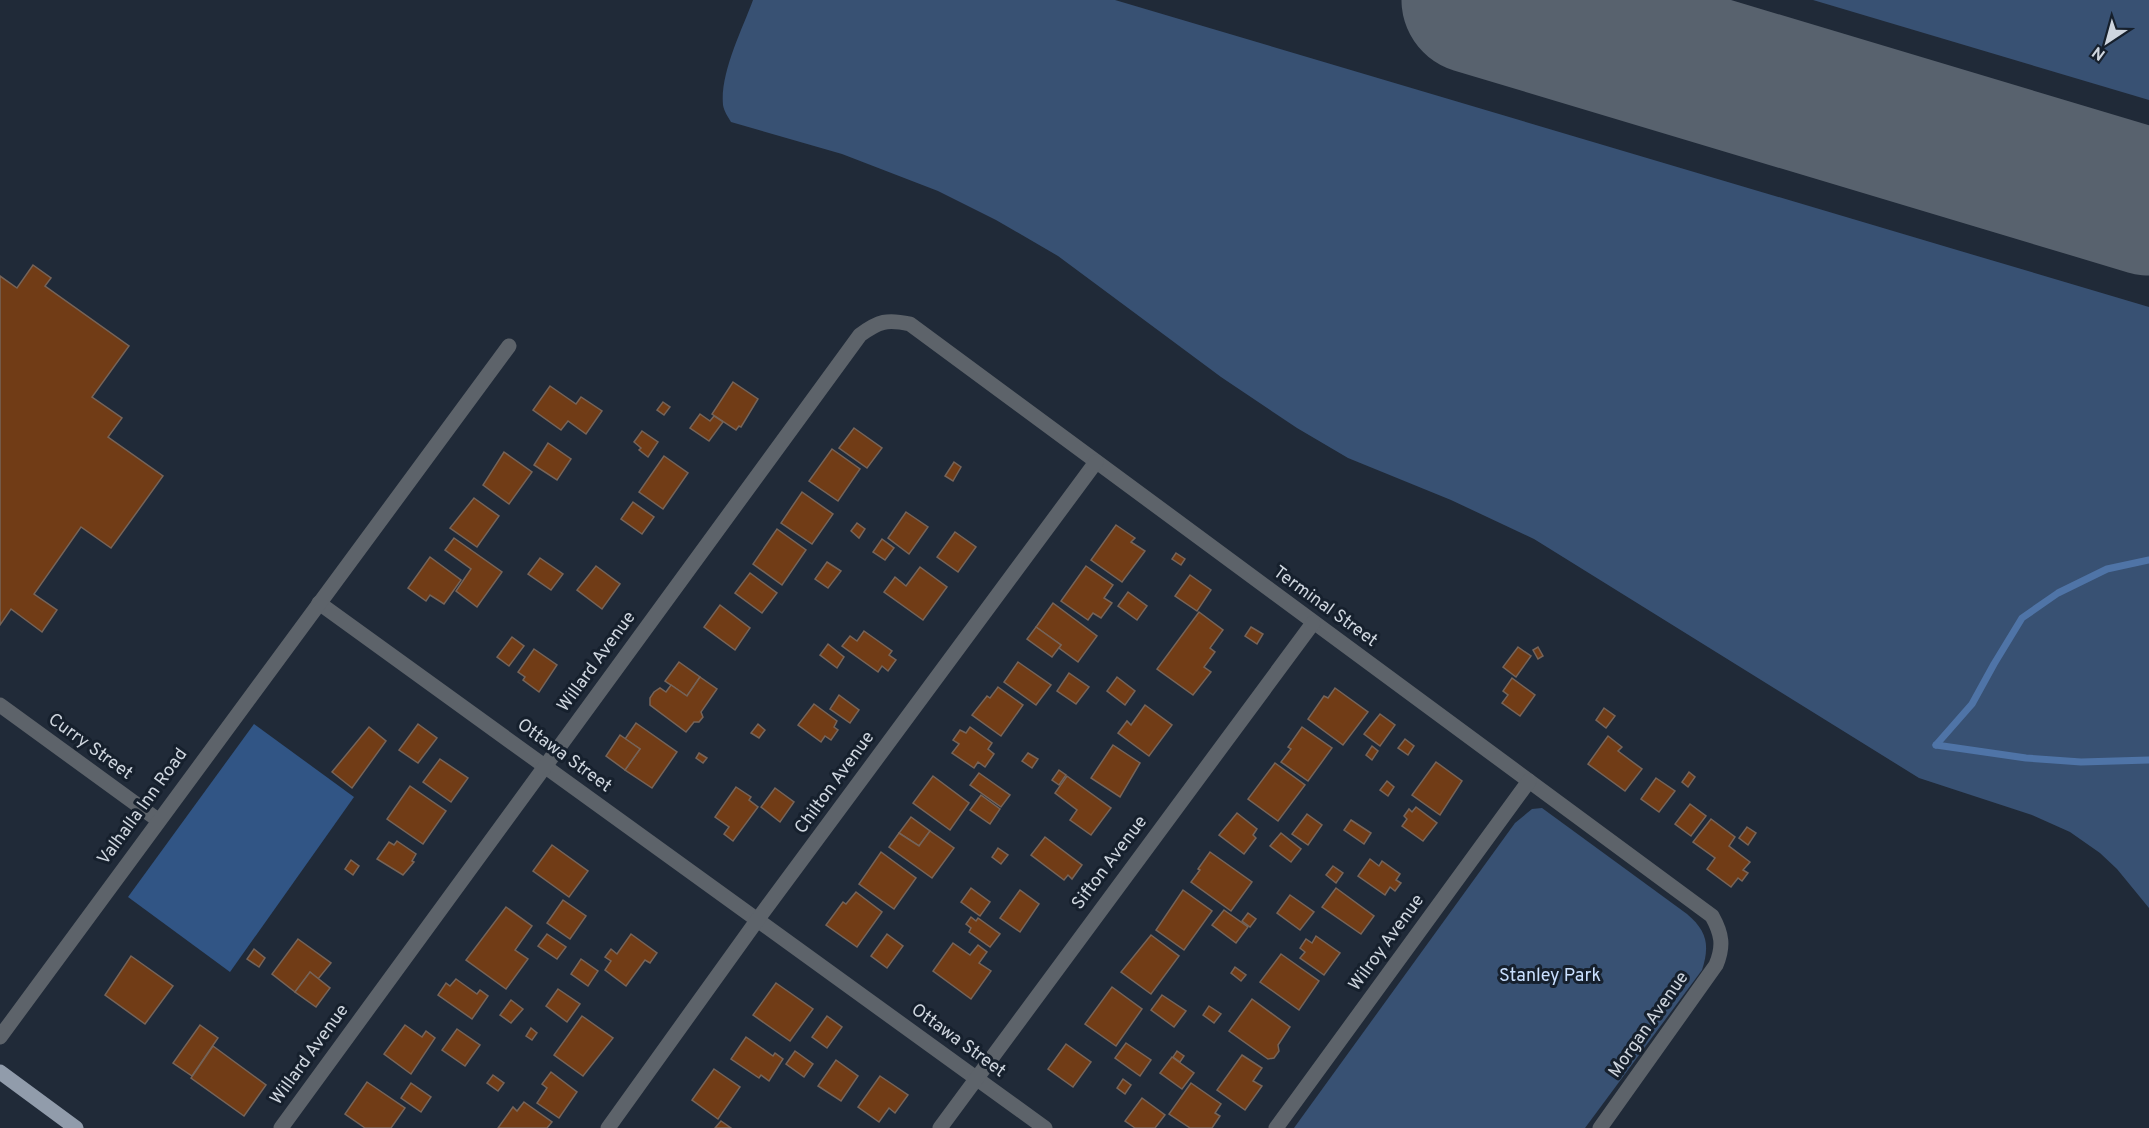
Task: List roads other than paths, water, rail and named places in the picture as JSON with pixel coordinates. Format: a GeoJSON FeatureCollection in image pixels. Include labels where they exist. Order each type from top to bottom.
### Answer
{"type":"FeatureCollection","features":[{"type":"Feature","properties":{"kind":"main road"},"geometry":{"type":"LineString","coordinates":[[0,1072],[76,1128]]}},
{"type":"Feature","properties":{"kind":"street","name":"Terminal Street"},"geometry":{"type":"LineString","coordinates":[[891,320],[910,324],[1712,916],[1719,928],[1722,940]]}},
{"type":"Feature","properties":{"kind":"street","name":"Willard Avenue"},"geometry":{"type":"LineString","coordinates":[[281,1128],[860,335],[874,325],[891,320]]}},
{"type":"Feature","properties":{"kind":"street"},"geometry":{"type":"LineString","coordinates":[[319,603],[509,346]]}},
{"type":"Feature","properties":{"kind":"street","name":"Chilton Avenue"},"geometry":{"type":"LineString","coordinates":[[608,1128],[758,920],[1096,462]]}},
{"type":"Feature","properties":{"kind":"street","name":"Ottawa Street"},"geometry":{"type":"LineString","coordinates":[[319,603],[1045,1128]]}},
{"type":"Feature","properties":{"kind":"street","name":"Valhalla Inn Road"},"geometry":{"type":"LineString","coordinates":[[0,1037],[319,603]]}},
{"type":"Feature","properties":{"kind":"street","name":"Sifton Avenue"},"geometry":{"type":"LineString","coordinates":[[940,1128],[1313,623]]}},
{"type":"Feature","properties":{"kind":"street","name":"Curry Street"},"geometry":{"type":"LineString","coordinates":[[0,705],[158,820]]}},
{"type":"Feature","properties":{"kind":"street","name":"Wilroy Avenue"},"geometry":{"type":"LineString","coordinates":[[1276,1128],[1529,781]]}},
{"type":"Feature","properties":{"kind":"street","name":"Morgan Avenue"},"geometry":{"type":"LineString","coordinates":[[1600,1128],[1716,965],[1722,940]]}},
{"type":"Feature","properties":{"kind":"waterway"},"geometry":{"type":"LineString","coordinates":[[1936,745],[1972,704],[2022,618],[2058,593],[2107,569],[2149,560]]}},
{"type":"Feature","properties":{"kind":"waterway"},"geometry":{"type":"LineString","coordinates":[[1936,745],[2026,758],[2081,762],[2149,760]]}},
{"type":"Feature","properties":{"kind":"park label","name":"Stanley Park"},"geometry":{"type":"Point","coordinates":[1550,976]}}]}
